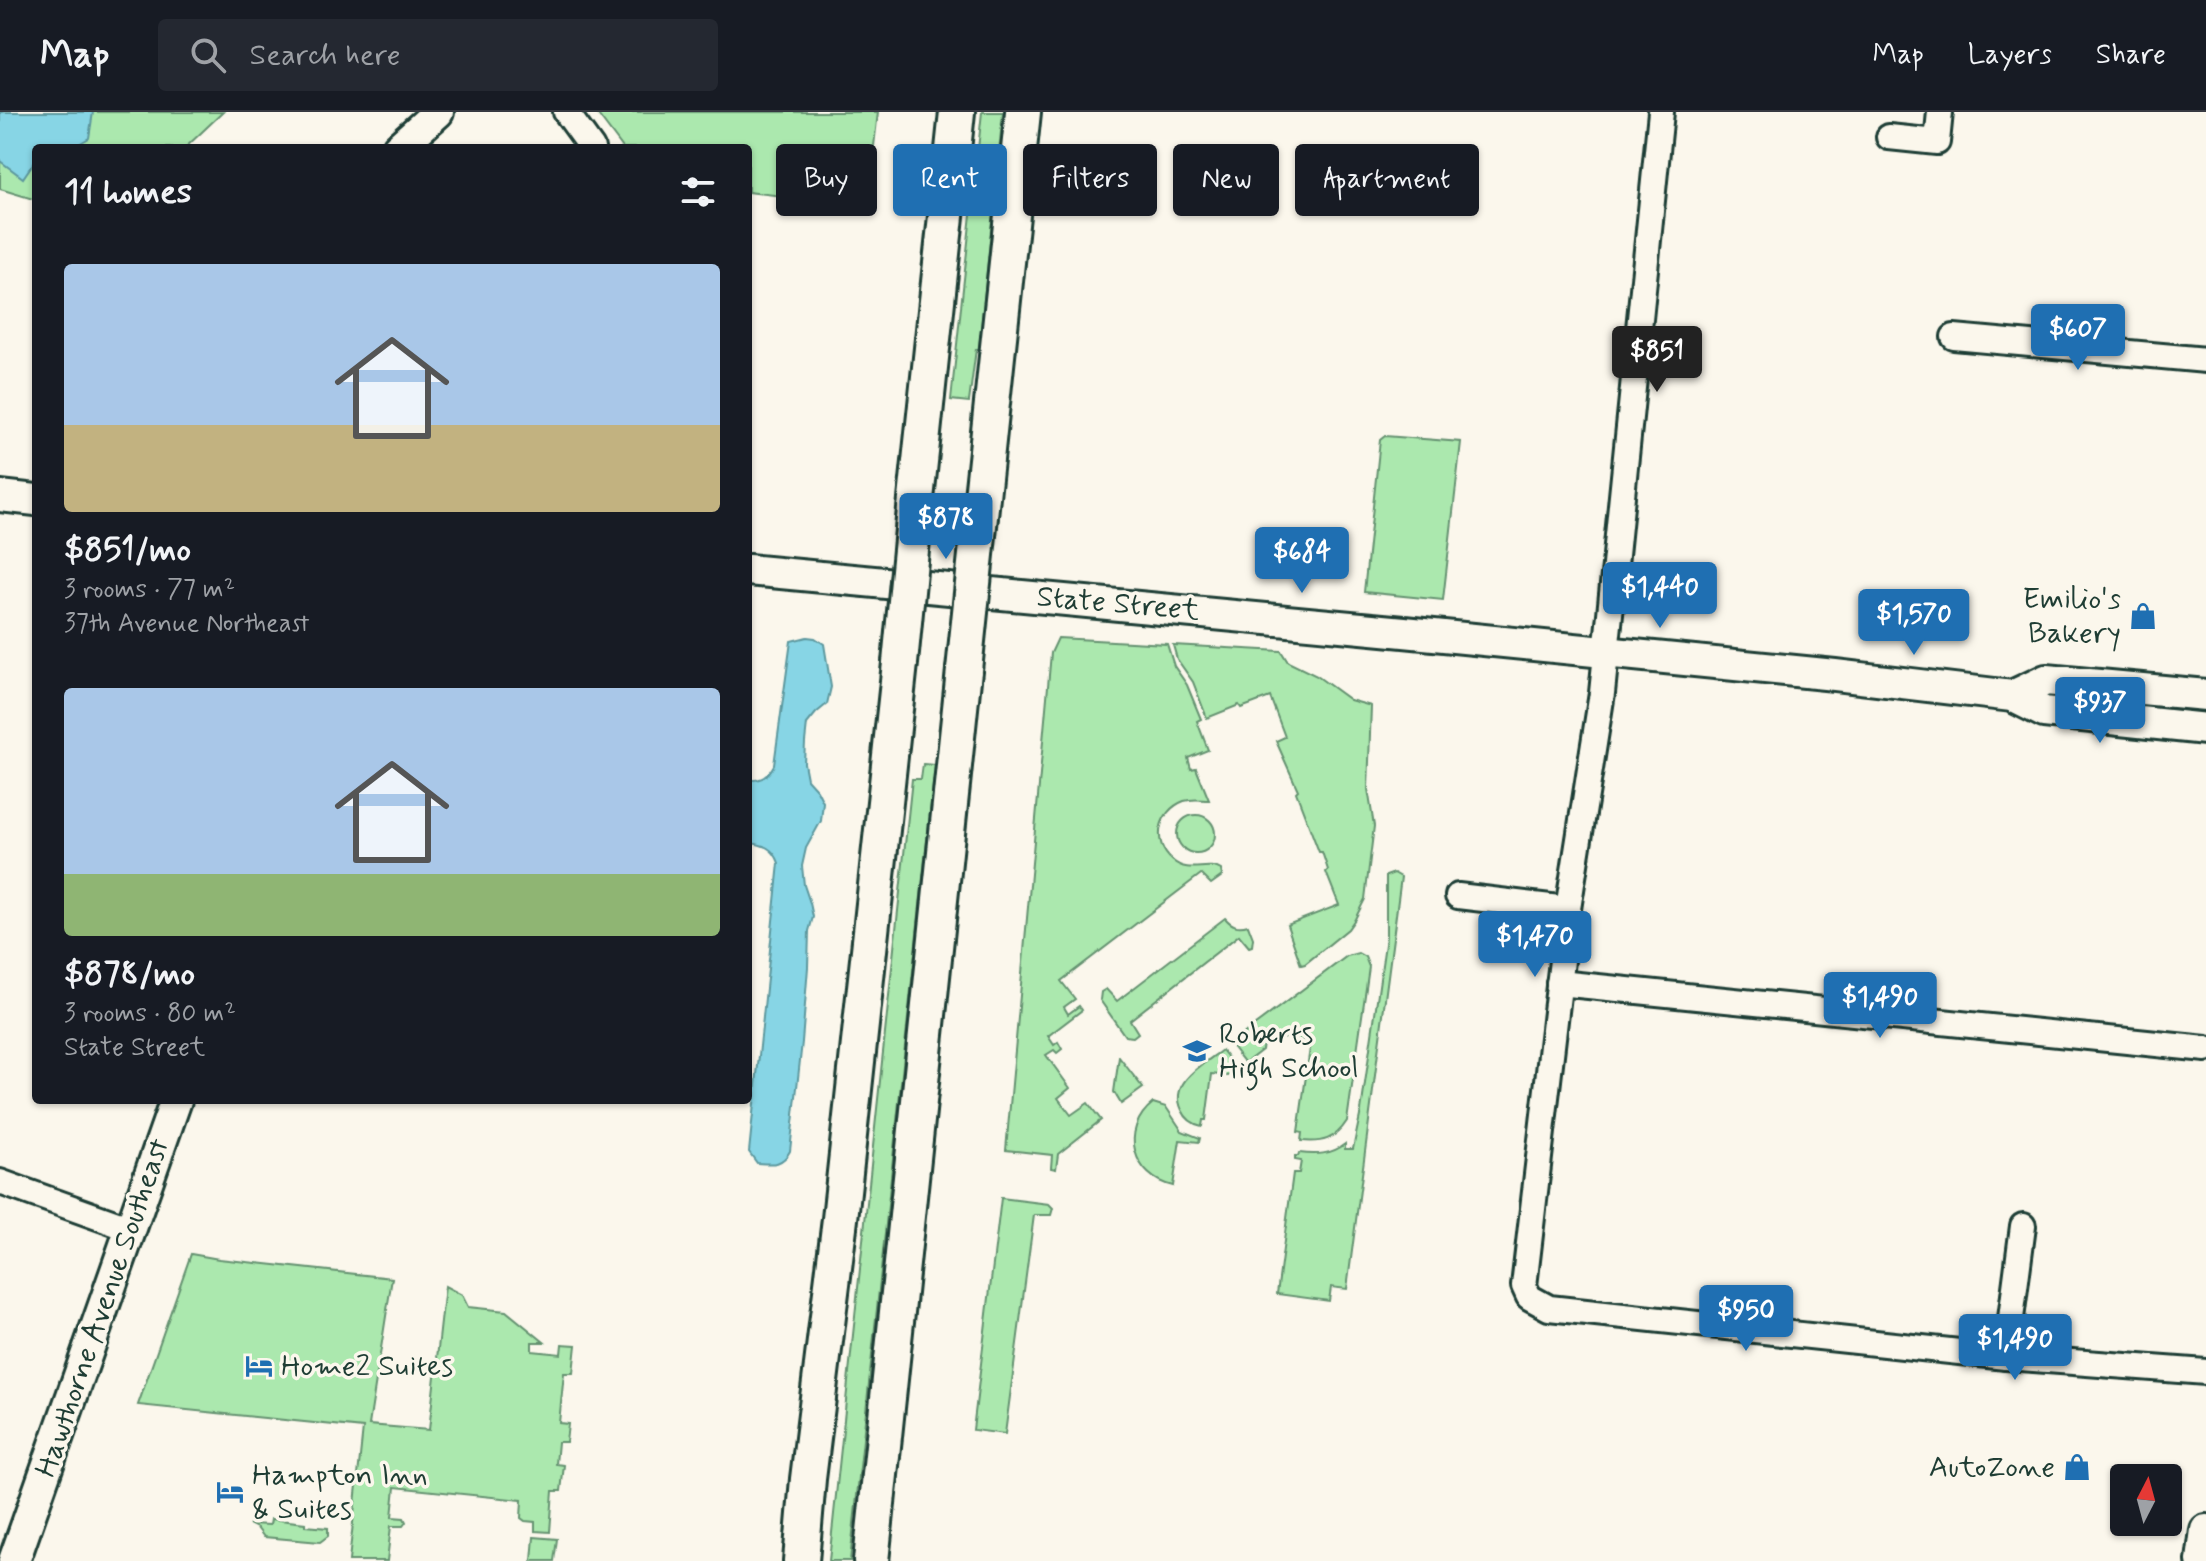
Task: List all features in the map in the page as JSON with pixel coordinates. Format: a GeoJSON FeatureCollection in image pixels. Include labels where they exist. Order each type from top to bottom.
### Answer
{"type":"FeatureCollection","features":[{"type":"Feature","properties":{"kind":"highway"},"geometry":{"type":"LineString","coordinates":[[801,1561],[957,112]]}},
{"type":"Feature","properties":{"kind":"highway"},"geometry":{"type":"LineString","coordinates":[[871,1561],[1023,112]]}},
{"type":"Feature","properties":{"kind":"main road"},"geometry":{"type":"LineString","coordinates":[[402,144],[438,112]]}},
{"type":"Feature","properties":{"kind":"main road"},"geometry":{"type":"LineString","coordinates":[[0,496],[32,500]]}},
{"type":"Feature","properties":{"kind":"main road","name":"State Street"},"geometry":{"type":"LineString","coordinates":[[752,570],[1606,651],[2012,696],[2044,712],[2206,729]]}},
{"type":"Feature","properties":{"kind":"main road","name":"State Street"},"geometry":{"type":"LineString","coordinates":[[2012,696],[2046,680],[2206,695]]}},
{"type":"Feature","properties":{"kind":"main road","name":"Hawthorne Avenue Southeast"},"geometry":{"type":"LineString","coordinates":[[14,1561],[175,1104]]}},
{"type":"Feature","properties":{"kind":"main road"},"geometry":{"type":"LineString","coordinates":[[2202,1561],[2206,1530]]}},
{"type":"Feature","properties":{"kind":"street"},"geometry":{"type":"LineString","coordinates":[[566,112],[589,144]]}},
{"type":"Feature","properties":{"kind":"street"},"geometry":{"type":"LineString","coordinates":[[1661,112],[1602,693],[1568,909],[1524,1286],[1529,1297],[1549,1308],[2006,1357],[2206,1372]]}},
{"type":"Feature","properties":{"kind":"street"},"geometry":{"type":"LineString","coordinates":[[1889,137],[1937,142],[1940,112]]}},
{"type":"Feature","properties":{"kind":"street"},"geometry":{"type":"LineString","coordinates":[[1954,337],[2206,360]]}},
{"type":"Feature","properties":{"kind":"street"},"geometry":{"type":"LineString","coordinates":[[1458,896],[1568,909]]}},
{"type":"Feature","properties":{"kind":"street"},"geometry":{"type":"LineString","coordinates":[[1559,983],[2206,1049]]}},
{"type":"Feature","properties":{"kind":"street"},"geometry":{"type":"LineString","coordinates":[[0,1182],[131,1229]]}},
{"type":"Feature","properties":{"kind":"street"},"geometry":{"type":"LineString","coordinates":[[2006,1357],[2023,1226]]}},
{"type":"Feature","properties":{"kind":"green space"},"geometry":{"type":"Polygon","coordinates":[[[0,112],[223,112],[189,144],[32,144],[32,199],[0,189],[0,112]]]}},
{"type":"Feature","properties":{"kind":"green space"},"geometry":{"type":"Polygon","coordinates":[[[596,112],[878,112],[874,144],[776,144],[776,195],[752,192],[752,144],[620,144],[596,112]]]}},
{"type":"Feature","properties":{"kind":"green space"},"geometry":{"type":"Polygon","coordinates":[[[982,112],[1003,112],[1000,144],[979,144],[982,112]]]}},
{"type":"Feature","properties":{"kind":"green space"},"geometry":{"type":"Polygon","coordinates":[[[971,216],[992,216],[979,349],[976,349],[969,402],[951,400],[971,216]]]}},
{"type":"Feature","properties":{"kind":"green space"},"geometry":{"type":"Polygon","coordinates":[[[1385,436],[1461,442],[1443,600],[1364,592],[1380,440],[1385,436]]]}},
{"type":"Feature","properties":{"kind":"green space"},"geometry":{"type":"Polygon","coordinates":[[[1058,638],[1167,644],[1174,666],[1187,685],[1201,719],[1197,721],[1208,750],[1188,758],[1191,769],[1196,768],[1209,800],[1194,799],[1175,806],[1163,820],[1160,837],[1166,854],[1179,865],[1216,868],[1221,870],[1222,876],[1211,884],[1201,874],[1061,981],[1075,999],[1064,1007],[1068,1014],[1079,1006],[1082,1010],[1048,1036],[1054,1045],[1058,1042],[1062,1049],[1046,1055],[1070,1088],[1058,1098],[1071,1115],[1088,1103],[1101,1120],[1058,1154],[1056,1169],[1051,1168],[1052,1155],[1006,1150],[1051,653],[1058,638]]]}},
{"type":"Feature","properties":{"kind":"green space"},"geometry":{"type":"Polygon","coordinates":[[[1173,645],[1281,651],[1288,662],[1317,676],[1350,700],[1371,706],[1368,789],[1374,826],[1365,899],[1348,929],[1305,964],[1301,965],[1287,925],[1339,905],[1322,852],[1319,852],[1296,792],[1298,790],[1276,741],[1285,737],[1270,697],[1207,718],[1193,682],[1177,659],[1173,645]]]}},
{"type":"Feature","properties":{"kind":"green space"},"geometry":{"type":"Polygon","coordinates":[[[923,764],[935,765],[850,1561],[829,1561],[912,779],[921,779],[923,764]]]}},
{"type":"Feature","properties":{"kind":"green space"},"geometry":{"type":"Polygon","coordinates":[[[1196,815],[1209,821],[1215,834],[1209,847],[1196,853],[1183,847],[1177,834],[1183,821],[1196,815]]]}},
{"type":"Feature","properties":{"kind":"green space"},"geometry":{"type":"Polygon","coordinates":[[[1394,873],[1401,877],[1347,1289],[1331,1287],[1329,1301],[1277,1294],[1293,1173],[1299,1173],[1301,1161],[1295,1160],[1295,1156],[1299,1153],[1329,1152],[1345,1144],[1345,1149],[1353,1149],[1386,937],[1386,876],[1394,873]]]}},
{"type":"Feature","properties":{"kind":"green space"},"geometry":{"type":"Polygon","coordinates":[[[1225,918],[1235,926],[1248,925],[1253,938],[1252,946],[1249,947],[1239,935],[1130,1020],[1138,1033],[1133,1037],[1125,1036],[1100,1000],[1101,992],[1106,989],[1117,1001],[1225,918]]]}},
{"type":"Feature","properties":{"kind":"green space"},"geometry":{"type":"Polygon","coordinates":[[[1358,953],[1365,957],[1369,967],[1347,1121],[1327,1139],[1301,1141],[1302,1133],[1298,1132],[1311,1041],[1264,1035],[1262,1050],[1245,1063],[1230,1044],[1347,956],[1358,953]]]}},
{"type":"Feature","properties":{"kind":"green space"},"geometry":{"type":"Polygon","coordinates":[[[1222,1050],[1237,1069],[1228,1076],[1212,1074],[1206,1120],[1203,1120],[1202,1126],[1198,1125],[1184,1113],[1179,1100],[1180,1091],[1190,1075],[1222,1050]]]}},
{"type":"Feature","properties":{"kind":"green space"},"geometry":{"type":"Polygon","coordinates":[[[1119,1057],[1143,1088],[1121,1104],[1114,1092],[1119,1057]]]}},
{"type":"Feature","properties":{"kind":"green space"},"geometry":{"type":"Polygon","coordinates":[[[1153,1103],[1166,1107],[1182,1131],[1200,1138],[1199,1142],[1180,1140],[1173,1186],[1148,1173],[1135,1151],[1136,1126],[1153,1103]]]}},
{"type":"Feature","properties":{"kind":"green space"},"geometry":{"type":"Polygon","coordinates":[[[1001,1198],[1049,1204],[1053,1208],[1051,1215],[1034,1215],[1005,1434],[973,1430],[1001,1198]]]}},
{"type":"Feature","properties":{"kind":"green space"},"geometry":{"type":"Polygon","coordinates":[[[191,1254],[392,1278],[369,1425],[429,1430],[445,1286],[462,1295],[468,1307],[506,1311],[544,1342],[532,1342],[532,1351],[561,1354],[562,1344],[576,1345],[573,1373],[564,1373],[559,1423],[568,1424],[566,1442],[558,1442],[556,1464],[564,1465],[561,1491],[553,1491],[550,1532],[535,1531],[535,1522],[521,1518],[522,1500],[395,1487],[392,1517],[404,1518],[406,1522],[403,1526],[391,1526],[387,1561],[349,1561],[363,1428],[138,1405],[191,1254]]]}},
{"type":"Feature","properties":{"kind":"green space"},"geometry":{"type":"Polygon","coordinates":[[[271,1519],[328,1528],[328,1536],[320,1542],[264,1537],[249,1524],[270,1525],[271,1519]]]}},
{"type":"Feature","properties":{"kind":"green space"},"geometry":{"type":"Polygon","coordinates":[[[534,1537],[557,1539],[554,1561],[532,1561],[534,1537]]]}},
{"type":"Feature","properties":{"kind":"water"},"geometry":{"type":"Polygon","coordinates":[[[0,112],[93,112],[89,138],[79,144],[32,144],[32,165],[23,178],[0,161],[0,112]]]}},
{"type":"Feature","properties":{"kind":"water"},"geometry":{"type":"Polygon","coordinates":[[[807,637],[824,644],[831,687],[827,704],[807,724],[804,763],[807,779],[823,802],[821,821],[806,848],[802,866],[813,917],[809,931],[802,1042],[790,1151],[780,1162],[772,1164],[757,1163],[749,1152],[779,863],[767,848],[752,843],[752,780],[764,777],[774,765],[791,641],[807,637]]]}},
{"type":"Feature","properties":{"kind":"place","name":"Emilio's Bakery"},"geometry":{"type":"Point","coordinates":[2143,616]}},
{"type":"Feature","properties":{"kind":"place","name":"Roberts High School"},"geometry":{"type":"Point","coordinates":[1197,1051]}},
{"type":"Feature","properties":{"kind":"place","name":"Home2 Suites"},"geometry":{"type":"Point","coordinates":[259,1366]}},
{"type":"Feature","properties":{"kind":"place","name":"AutoZone"},"geometry":{"type":"Point","coordinates":[2077,1467]}},
{"type":"Feature","properties":{"kind":"place","name":"Hampton Inn & Suites"},"geometry":{"type":"Point","coordinates":[230,1492]}}]}
